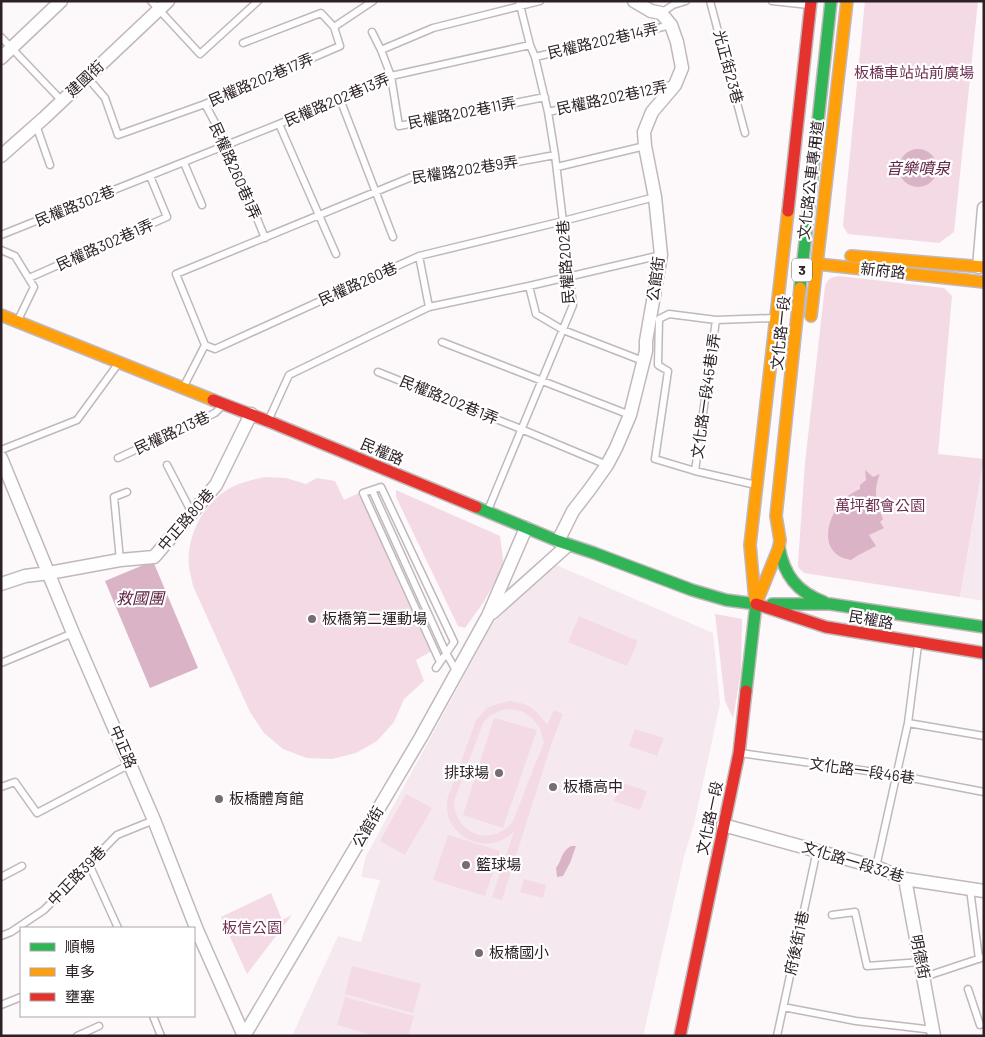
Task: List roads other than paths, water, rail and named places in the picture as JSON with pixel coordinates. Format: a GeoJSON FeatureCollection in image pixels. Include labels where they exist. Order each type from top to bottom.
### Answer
{"type":"FeatureCollection","features":[{"type":"Feature","properties":{"kind":"main road","name":"文化路一段"},"geometry":{"type":"LineString","coordinates":[[756,604],[779,543],[776,516],[831,1]]}},
{"type":"Feature","properties":{"kind":"main road","name":"文化路公車專用道"},"geometry":{"type":"LineString","coordinates":[[809,326],[820,257],[847,1]]}},
{"type":"Feature","properties":{"kind":"main road","name":"文化路一段"},"geometry":{"type":"LineString","coordinates":[[680,1036],[739,753],[756,604],[750,545],[811,3]]}},
{"type":"Feature","properties":{"kind":"main road","name":"新府路"},"geometry":{"type":"LineString","coordinates":[[844,255],[981,267]]}},
{"type":"Feature","properties":{"kind":"main road","name":"新府路"},"geometry":{"type":"LineString","coordinates":[[820,257],[984,282]]}},
{"type":"Feature","properties":{"kind":"main road","name":"民權路"},"geometry":{"type":"LineString","coordinates":[[1,315],[224,403],[563,543],[692,590],[726,600],[756,604],[830,604],[984,627]]}},
{"type":"Feature","properties":{"kind":"main road"},"geometry":{"type":"LineString","coordinates":[[787,517],[779,543],[784,570],[802,592],[830,604]]}},
{"type":"Feature","properties":{"kind":"main road","name":"民權路"},"geometry":{"type":"LineString","coordinates":[[756,604],[826,627],[984,653]]}},
{"type":"Feature","properties":{"kind":"street"},"geometry":{"type":"LineString","coordinates":[[1,58],[61,1]]}},
{"type":"Feature","properties":{"kind":"street","name":"公館街"},"geometry":{"type":"LineString","coordinates":[[563,543],[573,511],[590,489],[616,448],[630,414],[643,361],[661,255],[655,197],[644,132],[652,112],[675,84],[682,68],[678,42],[672,25],[661,13],[651,11],[634,1]]}},
{"type":"Feature","properties":{"kind":"street","name":"建國街"},"geometry":{"type":"LineString","coordinates":[[1,156],[87,77],[159,4]]}},
{"type":"Feature","properties":{"kind":"street"},"geometry":{"type":"LineString","coordinates":[[981,267],[984,208]]}},
{"type":"Feature","properties":{"kind":"street","name":"新府路"},"geometry":{"type":"LineString","coordinates":[[782,255],[820,257]]}},
{"type":"Feature","properties":{"kind":"street","name":"中正路80巷"},"geometry":{"type":"LineString","coordinates":[[49,573],[120,560],[154,557],[216,485],[251,414]]}},
{"type":"Feature","properties":{"kind":"street","name":"中正路"},"geometry":{"type":"LineString","coordinates":[[1,458],[73,633],[154,820],[194,927]]}},
{"type":"Feature","properties":{"kind":"street"},"geometry":{"type":"LineString","coordinates":[[488,616],[526,528]]}},
{"type":"Feature","properties":{"kind":"street"},"geometry":{"type":"LineString","coordinates":[[488,616],[563,543]]}},
{"type":"Feature","properties":{"kind":"street"},"geometry":{"type":"LineString","coordinates":[[1,584],[25,576],[49,573]]}},
{"type":"Feature","properties":{"kind":"street"},"geometry":{"type":"LineString","coordinates":[[1,594],[49,573]]}},
{"type":"Feature","properties":{"kind":"street","name":"公館街"},"geometry":{"type":"LineString","coordinates":[[244,1036],[421,737],[488,616]]}},
{"type":"Feature","properties":{"kind":"street","name":"文化路一段32巷"},"geometry":{"type":"LineString","coordinates":[[723,825],[876,867],[905,879],[984,891]]}},
{"type":"Feature","properties":{"kind":"street","name":"明德街"},"geometry":{"type":"LineString","coordinates":[[905,879],[934,1033]]}},
{"type":"Feature","properties":{"kind":"street","name":"中正路"},"geometry":{"type":"LineString","coordinates":[[195,930],[244,1036]]}},
{"type":"Feature","properties":{"kind":"lane"},"geometry":{"type":"LineString","coordinates":[[159,4],[200,54],[258,1]]}},
{"type":"Feature","properties":{"kind":"lane"},"geometry":{"type":"LineString","coordinates":[[243,44],[321,13],[334,28],[373,1]]}},
{"type":"Feature","properties":{"kind":"lane"},"geometry":{"type":"LineString","coordinates":[[381,50],[433,28],[519,4],[540,1]]}},
{"type":"Feature","properties":{"kind":"lane"},"geometry":{"type":"LineString","coordinates":[[661,13],[673,3],[686,1]]}},
{"type":"Feature","properties":{"kind":"lane","name":"光正街23巷"},"geometry":{"type":"LineString","coordinates":[[710,1],[745,133]]}},
{"type":"Feature","properties":{"kind":"lane"},"geometry":{"type":"LineString","coordinates":[[772,1],[811,3]]}},
{"type":"Feature","properties":{"kind":"lane","name":"民權路202巷"},"geometry":{"type":"LineString","coordinates":[[488,512],[573,305],[564,221],[548,112],[535,57],[519,4]]}},
{"type":"Feature","properties":{"kind":"lane","name":"民權路202巷14弄"},"geometry":{"type":"LineString","coordinates":[[535,57],[672,25]]}},
{"type":"Feature","properties":{"kind":"lane","name":"民權路202巷17弄"},"geometry":{"type":"LineString","coordinates":[[87,77],[105,98],[118,135],[204,104],[340,46],[334,28]]}},
{"type":"Feature","properties":{"kind":"lane"},"geometry":{"type":"LineString","coordinates":[[372,32],[391,76]]}},
{"type":"Feature","properties":{"kind":"lane"},"geometry":{"type":"LineString","coordinates":[[1,37],[62,101]]}},
{"type":"Feature","properties":{"kind":"lane","name":"民權路202巷13弄"},"geometry":{"type":"LineString","coordinates":[[150,176],[280,124],[391,76],[530,45]]}},
{"type":"Feature","properties":{"kind":"lane","name":"民權路202巷11弄"},"geometry":{"type":"LineString","coordinates":[[391,76],[399,126],[545,97]]}},
{"type":"Feature","properties":{"kind":"lane","name":"民權路202巷12弄"},"geometry":{"type":"LineString","coordinates":[[548,112],[675,84]]}},
{"type":"Feature","properties":{"kind":"lane"},"geometry":{"type":"LineString","coordinates":[[340,99],[393,237]]}},
{"type":"Feature","properties":{"kind":"lane","name":"民權路260巷1弄"},"geometry":{"type":"LineString","coordinates":[[204,104],[226,145],[265,238]]}},
{"type":"Feature","properties":{"kind":"lane"},"geometry":{"type":"LineString","coordinates":[[280,124],[336,254]]}},
{"type":"Feature","properties":{"kind":"lane"},"geometry":{"type":"LineString","coordinates":[[36,125],[50,165]]}},
{"type":"Feature","properties":{"kind":"lane"},"geometry":{"type":"LineString","coordinates":[[557,167],[645,146]]}},
{"type":"Feature","properties":{"kind":"lane","name":"民權路202巷9弄"},"geometry":{"type":"LineString","coordinates":[[298,224],[414,176],[442,176],[555,154]]}},
{"type":"Feature","properties":{"kind":"lane"},"geometry":{"type":"LineString","coordinates":[[184,163],[202,205]]}},
{"type":"Feature","properties":{"kind":"lane","name":"民權路302巷"},"geometry":{"type":"LineString","coordinates":[[1,235],[150,176]]}},
{"type":"Feature","properties":{"kind":"lane","name":"民權路302巷1弄"},"geometry":{"type":"LineString","coordinates":[[29,278],[168,217],[150,176]]}},
{"type":"Feature","properties":{"kind":"lane","name":"民權路260巷"},"geometry":{"type":"LineString","coordinates":[[205,345],[215,349],[419,256],[655,197]]}},
{"type":"Feature","properties":{"kind":"lane","name":"民權路260巷1弄"},"geometry":{"type":"LineString","coordinates":[[205,345],[176,274],[298,224]]}},
{"type":"Feature","properties":{"kind":"lane"},"geometry":{"type":"LineString","coordinates":[[1,250],[15,256],[34,286],[17,321]]}},
{"type":"Feature","properties":{"kind":"lane"},"geometry":{"type":"LineString","coordinates":[[268,421],[289,375],[429,307],[661,255]]}},
{"type":"Feature","properties":{"kind":"lane"},"geometry":{"type":"LineString","coordinates":[[419,256],[429,307]]}},
{"type":"Feature","properties":{"kind":"lane"},"geometry":{"type":"LineString","coordinates":[[529,286],[536,314],[563,330],[643,361]]}},
{"type":"Feature","properties":{"kind":"lane"},"geometry":{"type":"LineString","coordinates":[[757,485],[695,471],[655,459],[668,371],[658,365],[659,319],[669,314],[716,320],[776,318]]}},
{"type":"Feature","properties":{"kind":"lane","name":"文化路一段45巷1弄"},"geometry":{"type":"LineString","coordinates":[[695,471],[716,320]]}},
{"type":"Feature","properties":{"kind":"lane"},"geometry":{"type":"LineString","coordinates":[[442,342],[630,414]]}},
{"type":"Feature","properties":{"kind":"lane"},"geometry":{"type":"LineString","coordinates":[[183,388],[205,345]]}},
{"type":"Feature","properties":{"kind":"lane"},"geometry":{"type":"LineString","coordinates":[[1,450],[77,420],[120,362]]}},
{"type":"Feature","properties":{"kind":"lane","name":"民權路202巷1弄"},"geometry":{"type":"LineString","coordinates":[[378,372],[606,465]]}},
{"type":"Feature","properties":{"kind":"lane","name":"民權路213巷"},"geometry":{"type":"LineString","coordinates":[[118,458],[215,413],[224,403]]}},
{"type":"Feature","properties":{"kind":"lane"},"geometry":{"type":"LineString","coordinates":[[167,466],[192,514]]}},
{"type":"Feature","properties":{"kind":"lane"},"geometry":{"type":"LineString","coordinates":[[381,486],[454,642],[438,665],[363,493],[372,490],[381,486]]}},
{"type":"Feature","properties":{"kind":"lane"},"geometry":{"type":"LineString","coordinates":[[372,490],[446,653],[457,672]]}},
{"type":"Feature","properties":{"kind":"lane"},"geometry":{"type":"LineString","coordinates":[[120,560],[114,497],[126,492]]}},
{"type":"Feature","properties":{"kind":"lane"},"geometry":{"type":"LineString","coordinates":[[1,663],[73,633]]}},
{"type":"Feature","properties":{"kind":"lane"},"geometry":{"type":"LineString","coordinates":[[876,867],[908,723],[918,643]]}},
{"type":"Feature","properties":{"kind":"lane"},"geometry":{"type":"LineString","coordinates":[[908,723],[984,736]]}},
{"type":"Feature","properties":{"kind":"lane","name":"文化路一段46巷"},"geometry":{"type":"LineString","coordinates":[[739,753],[896,775],[984,792]]}},
{"type":"Feature","properties":{"kind":"lane"},"geometry":{"type":"LineString","coordinates":[[1,787],[15,782],[37,813],[130,764]]}},
{"type":"Feature","properties":{"kind":"lane","name":"中正路39巷"},"geometry":{"type":"LineString","coordinates":[[1,936],[11,932],[44,910],[118,835],[154,820]]}},
{"type":"Feature","properties":{"kind":"lane","name":"府後街1巷"},"geometry":{"type":"LineString","coordinates":[[777,1036],[817,850]]}},
{"type":"Feature","properties":{"kind":"lane"},"geometry":{"type":"LineString","coordinates":[[89,864],[118,927]]}},
{"type":"Feature","properties":{"kind":"lane"},"geometry":{"type":"LineString","coordinates":[[1,877],[22,866]]}},
{"type":"Feature","properties":{"kind":"lane"},"geometry":{"type":"LineString","coordinates":[[924,977],[981,958],[970,889]]}},
{"type":"Feature","properties":{"kind":"lane"},"geometry":{"type":"LineString","coordinates":[[832,915],[855,912],[867,966],[921,962]]}},
{"type":"Feature","properties":{"kind":"lane"},"geometry":{"type":"LineString","coordinates":[[968,989],[980,1025]]}},
{"type":"Feature","properties":{"kind":"lane"},"geometry":{"type":"LineString","coordinates":[[1,1005],[20,997]]}},
{"type":"Feature","properties":{"kind":"lane"},"geometry":{"type":"LineString","coordinates":[[783,1007],[934,1033]]}},
{"type":"Feature","properties":{"kind":"lane"},"geometry":{"type":"LineString","coordinates":[[153,1017],[161,1036]]}},
{"type":"Feature","properties":{"kind":"lane"},"geometry":{"type":"LineString","coordinates":[[77,1036],[99,1026]]}},
{"type":"Feature","properties":{"kind":"water","name":"音樂噴泉"},"geometry":{"type":"Polygon","coordinates":[[[918,149],[931,155],[937,168],[931,181],[918,187],[905,181],[899,168],[905,155],[918,149]]]}},
{"type":"Feature","properties":{"kind":"water"},"geometry":{"type":"Polygon","coordinates":[[[865,470],[873,477],[880,474],[876,496],[883,519],[880,522],[884,528],[869,535],[876,546],[851,560],[840,557],[833,550],[829,544],[829,528],[838,506],[843,500],[860,489],[860,485],[866,480],[865,470]]]}},
{"type":"Feature","properties":{"kind":"water","name":"救國團"},"geometry":{"type":"Polygon","coordinates":[[[153,561],[198,668],[150,688],[105,581],[153,561]]]}},
{"type":"Feature","properties":{"kind":"water"},"geometry":{"type":"Polygon","coordinates":[[[571,846],[576,846],[570,863],[563,876],[557,877],[556,868],[563,854],[571,846]]]}},
{"type":"Feature","properties":{"kind":"place","name":"板橋第二運動場"},"geometry":{"type":"Point","coordinates":[312,619]}},
{"type":"Feature","properties":{"kind":"place","name":"排球場"},"geometry":{"type":"Point","coordinates":[499,773]}},
{"type":"Feature","properties":{"kind":"place","name":"板橋高中"},"geometry":{"type":"Point","coordinates":[553,787]}},
{"type":"Feature","properties":{"kind":"place","name":"板橋體育館"},"geometry":{"type":"Point","coordinates":[219,799]}},
{"type":"Feature","properties":{"kind":"place","name":"籃球場"},"geometry":{"type":"Point","coordinates":[466,865]}},
{"type":"Feature","properties":{"kind":"place","name":"板橋國小"},"geometry":{"type":"Point","coordinates":[479,953]}},
{"type":"Feature","properties":{"kind":"park label","name":"板橋車站站前廣場"},"geometry":{"type":"Point","coordinates":[914,73]}},
{"type":"Feature","properties":{"kind":"park label","name":"萬坪都會公園"},"geometry":{"type":"Point","coordinates":[880,506]}},
{"type":"Feature","properties":{"kind":"park label","name":"板信公園"},"geometry":{"type":"Point","coordinates":[252,928]}}]}
